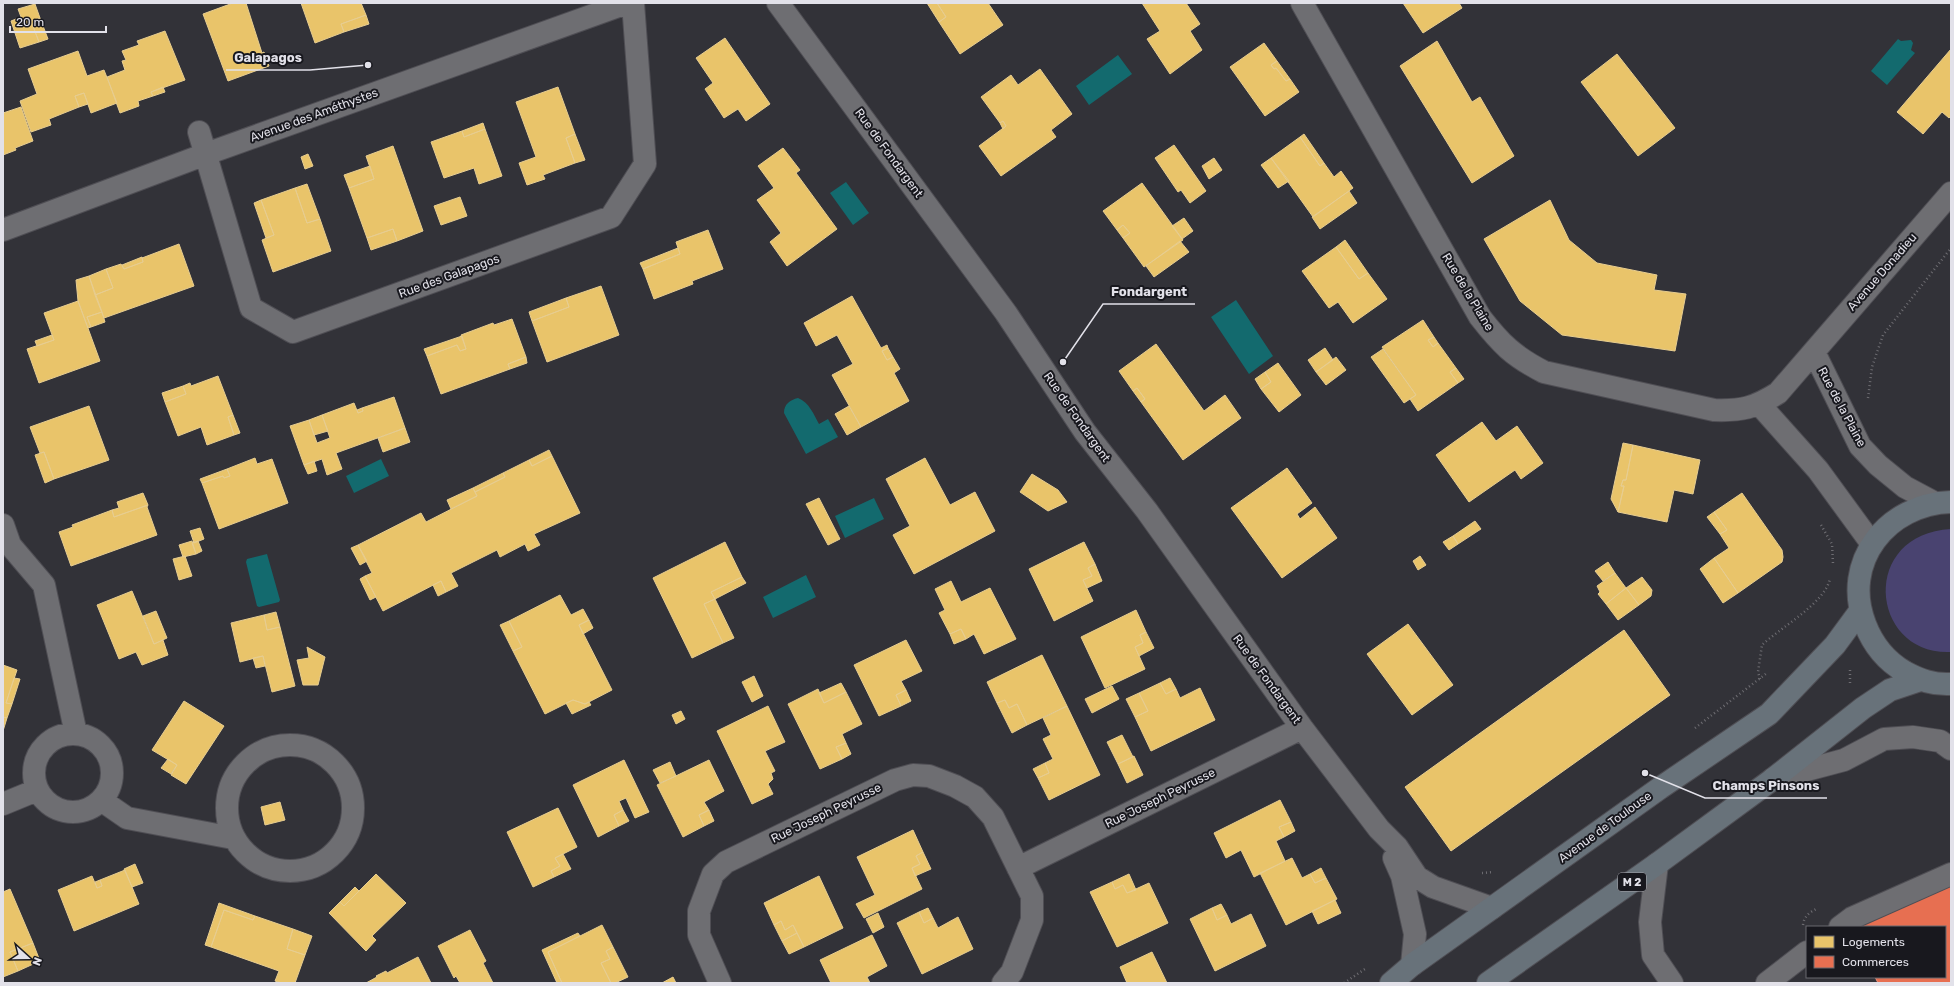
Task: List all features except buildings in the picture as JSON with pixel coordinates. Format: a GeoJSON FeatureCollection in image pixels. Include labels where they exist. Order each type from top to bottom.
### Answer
{"type":"FeatureCollection","features":[{"type":"Feature","properties":{"kind":"main road"},"geometry":{"type":"LineString","coordinates":[[1943,502],[1916,508],[1899,517],[1884,529],[1872,544],[1864,560],[1858,593],[1860,610],[1871,640],[1892,664],[1920,680],[1948,686]]}},
{"type":"Feature","properties":{"kind":"main road","name":"Avenue de Toulouse"},"geometry":{"type":"LineString","coordinates":[[1391,983],[1412,965],[1660,788],[1770,714],[1834,645],[1860,610]]}},
{"type":"Feature","properties":{"kind":"main road","name":"M 2"},"geometry":{"type":"LineString","coordinates":[[1488,983],[1657,864],[1773,779],[1817,743],[1890,690],[1920,680]]}},
{"type":"Feature","properties":{"kind":"street","name":"Avenue des Améthystes"},"geometry":{"type":"LineString","coordinates":[[3,230],[206,154],[627,3]]}},
{"type":"Feature","properties":{"kind":"street","name":"Rue des Galapagos"},"geometry":{"type":"LineString","coordinates":[[199,132],[251,308],[293,332],[612,217],[645,164],[633,3]]}},
{"type":"Feature","properties":{"kind":"street","name":"Rue de Fondargent"},"geometry":{"type":"LineString","coordinates":[[778,3],[1006,314],[1085,432],[1147,511],[1302,728],[1379,829],[1397,847],[1417,877],[1433,887],[1492,908]]}},
{"type":"Feature","properties":{"kind":"street","name":"Rue de la Plaine"},"geometry":{"type":"LineString","coordinates":[[1302,3],[1480,317],[1500,343],[1521,360],[1544,372],[1714,410],[1735,410],[1760,405],[1778,393],[1814,352],[1860,446],[1878,465],[1905,487],[1943,502]]}},
{"type":"Feature","properties":{"kind":"street","name":"Avenue Donadieu"},"geometry":{"type":"LineString","coordinates":[[1814,352],[1951,193]]}},
{"type":"Feature","properties":{"kind":"street"},"geometry":{"type":"LineString","coordinates":[[1760,405],[1818,470],[1872,544]]}},
{"type":"Feature","properties":{"kind":"street"},"geometry":{"type":"LineString","coordinates":[[3,525],[10,545],[44,585],[76,734]]}},
{"type":"Feature","properties":{"kind":"street","name":"Rue Joseph Peyrusse"},"geometry":{"type":"LineString","coordinates":[[1018,868],[1302,728]]}},
{"type":"Feature","properties":{"kind":"street"},"geometry":{"type":"LineString","coordinates":[[76,734],[89,738],[100,745],[107,755],[111,766],[111,778],[108,790],[101,800],[92,808],[80,812],[68,812],[56,808],[45,800],[38,790],[34,777],[35,764],[41,751],[50,742],[62,736],[76,734]]}},
{"type":"Feature","properties":{"kind":"street"},"geometry":{"type":"LineString","coordinates":[[1773,779],[1844,760],[1884,739],[1913,737],[1940,741],[1951,749]]}},
{"type":"Feature","properties":{"kind":"street"},"geometry":{"type":"LineString","coordinates":[[101,800],[127,818],[233,838],[246,856],[265,867],[286,872],[312,868],[318,865],[331,857],[346,838],[353,817],[352,794],[344,774],[335,763],[316,750],[291,744],[269,748],[246,762],[232,780],[226,802],[228,825],[233,838]]}},
{"type":"Feature","properties":{"kind":"street","name":"Rue Joseph Peyrusse"},"geometry":{"type":"LineString","coordinates":[[720,983],[699,935],[700,911],[713,874],[726,862],[895,780],[913,775],[929,776],[955,786],[975,797],[993,817],[1032,896],[1032,920],[1012,972],[1003,983]]}},
{"type":"Feature","properties":{"kind":"street"},"geometry":{"type":"LineString","coordinates":[[3,804],[38,790]]}},
{"type":"Feature","properties":{"kind":"street","name":"Rue de Fondargent"},"geometry":{"type":"LineString","coordinates":[[1379,829],[1402,876],[1415,934],[1412,965]]}},
{"type":"Feature","properties":{"kind":"street"},"geometry":{"type":"LineString","coordinates":[[1657,864],[1650,922],[1653,955],[1672,983]]}},
{"type":"Feature","properties":{"kind":"street"},"geometry":{"type":"LineString","coordinates":[[1841,926],[1852,918],[1951,874]]}},
{"type":"Feature","properties":{"kind":"street"},"geometry":{"type":"LineString","coordinates":[[1767,983],[1806,953]]}},
{"type":"Feature","properties":{"kind":"path"},"geometry":{"type":"LineString","coordinates":[[1868,399],[1872,367],[1883,335],[1951,248]]}},
{"type":"Feature","properties":{"kind":"path"},"geometry":{"type":"LineString","coordinates":[[1818,520],[1832,544],[1833,566]]}},
{"type":"Feature","properties":{"kind":"path"},"geometry":{"type":"LineString","coordinates":[[1692,730],[1760,679],[1758,672],[1762,645],[1812,605],[1828,586],[1831,573]]}},
{"type":"Feature","properties":{"kind":"path"},"geometry":{"type":"LineString","coordinates":[[1480,874],[1497,870]]}},
{"type":"Feature","properties":{"kind":"path"},"geometry":{"type":"LineString","coordinates":[[1344,983],[1370,966]]}},
{"type":"Feature","properties":{"kind":"shaded area"},"geometry":{"type":"Polygon","coordinates":[[[1951,529],[1951,652],[1924,648],[1904,635],[1891,616],[1886,594],[1889,571],[1900,551],[1921,536],[1951,529]]]}},
{"type":"Feature","properties":{"kind":"water"},"geometry":{"type":"Polygon","coordinates":[[[1898,39],[1901,41],[1911,40],[1913,43],[1911,50],[1915,53],[1887,85],[1871,71],[1898,39]]]}},
{"type":"Feature","properties":{"kind":"water"},"geometry":{"type":"Polygon","coordinates":[[[1118,55],[1132,74],[1089,105],[1076,86],[1118,55]]]}},
{"type":"Feature","properties":{"kind":"water"},"geometry":{"type":"Polygon","coordinates":[[[846,182],[869,213],[853,225],[830,193],[846,182]]]}},
{"type":"Feature","properties":{"kind":"water"},"geometry":{"type":"Polygon","coordinates":[[[1236,300],[1273,356],[1249,374],[1211,317],[1236,300]]]}},
{"type":"Feature","properties":{"kind":"water"},"geometry":{"type":"Polygon","coordinates":[[[798,398],[805,402],[819,424],[828,419],[838,437],[806,454],[784,413],[785,407],[788,403],[798,398]]]}},
{"type":"Feature","properties":{"kind":"water"},"geometry":{"type":"Polygon","coordinates":[[[381,459],[389,476],[354,493],[346,476],[381,459]]]}},
{"type":"Feature","properties":{"kind":"water"},"geometry":{"type":"Polygon","coordinates":[[[874,498],[884,519],[845,538],[835,516],[874,498]]]}},
{"type":"Feature","properties":{"kind":"water"},"geometry":{"type":"Polygon","coordinates":[[[267,554],[280,600],[279,602],[259,607],[257,606],[246,562],[247,559],[267,554]]]}},
{"type":"Feature","properties":{"kind":"water"},"geometry":{"type":"Polygon","coordinates":[[[806,575],[816,597],[773,618],[763,597],[806,575]]]}},
{"type":"Feature","properties":{"kind":"place","name":"Galapagos"},"geometry":{"type":"Point","coordinates":[368,65]}},
{"type":"Feature","properties":{"kind":"place","name":"Fondargent"},"geometry":{"type":"Point","coordinates":[1063,362]}},
{"type":"Feature","properties":{"kind":"place","name":"Champs Pinsons"},"geometry":{"type":"Point","coordinates":[1645,773]}}]}
